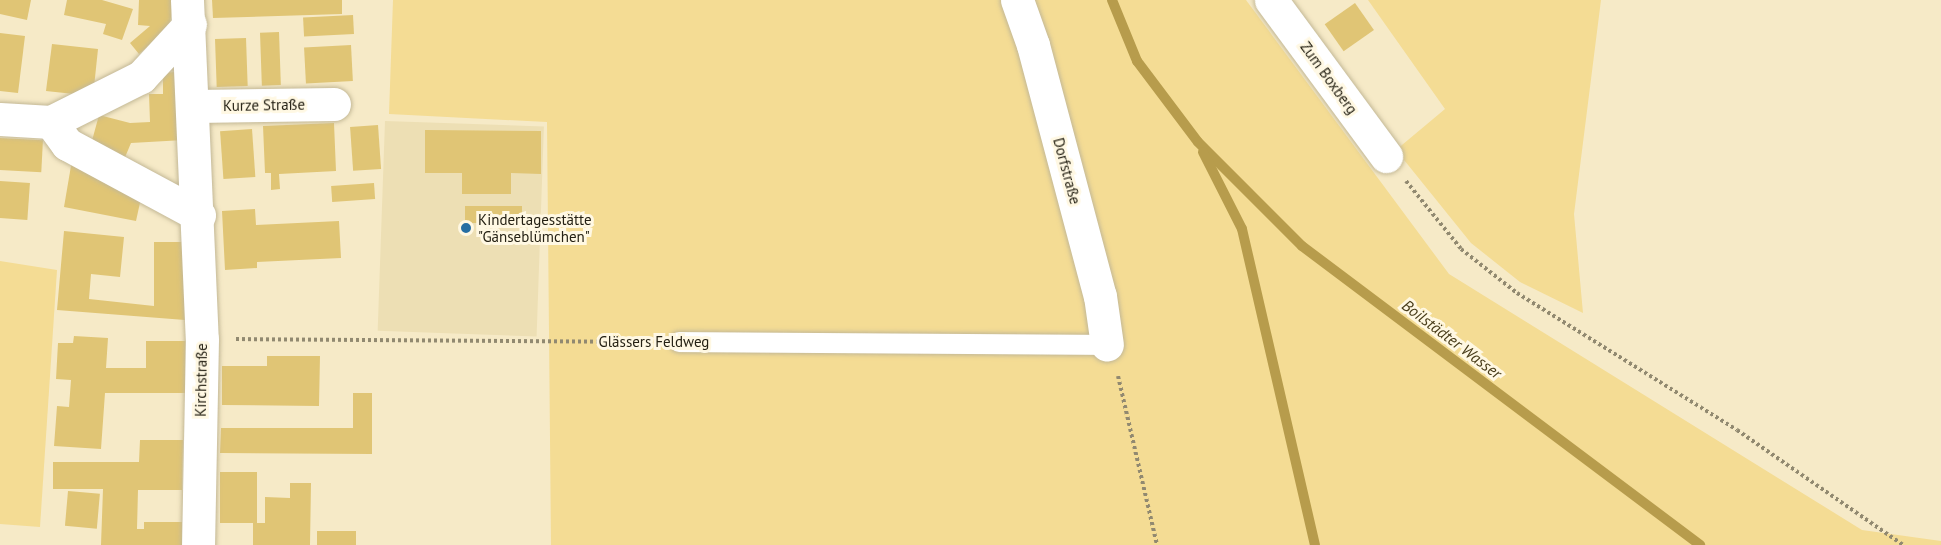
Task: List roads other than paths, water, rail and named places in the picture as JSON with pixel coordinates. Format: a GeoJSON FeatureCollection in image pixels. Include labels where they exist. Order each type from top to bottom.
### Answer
{"type":"FeatureCollection","features":[{"type":"Feature","properties":{"kind":"street","name":"Dorfstraße"},"geometry":{"type":"LineString","coordinates":[[1017,0],[1033,45],[1097,285],[1107,345]]}},
{"type":"Feature","properties":{"kind":"street","name":"Zum Boxberg"},"geometry":{"type":"LineString","coordinates":[[1272,0],[1386,156]]}},
{"type":"Feature","properties":{"kind":"street","name":"Kirchstraße"},"geometry":{"type":"LineString","coordinates":[[189,12],[199,215],[202,339],[198,545]]}},
{"type":"Feature","properties":{"kind":"street"},"geometry":{"type":"LineString","coordinates":[[0,118],[51,122],[141,77],[189,12]]}},
{"type":"Feature","properties":{"kind":"street","name":"Kurze Straße"},"geometry":{"type":"LineString","coordinates":[[194,106],[334,104]]}},
{"type":"Feature","properties":{"kind":"street"},"geometry":{"type":"LineString","coordinates":[[51,122],[67,144],[199,215]]}},
{"type":"Feature","properties":{"kind":"lane","name":"Glässers Feldweg"},"geometry":{"type":"LineString","coordinates":[[679,342],[1107,345]]}},
{"type":"Feature","properties":{"kind":"waterway","name":"Boilstädter Wasser"},"geometry":{"type":"LineString","coordinates":[[1112,0],[1137,61],[1198,142],[1302,246],[1700,545]]}},
{"type":"Feature","properties":{"kind":"waterway","name":"Boilstädter Wasser"},"geometry":{"type":"LineString","coordinates":[[1203,152],[1242,229],[1315,545]]}},
{"type":"Feature","properties":{"kind":"place","name":"Kindertagesstätte \"Gänseblümchen\""},"geometry":{"type":"Point","coordinates":[466,228]}}]}
